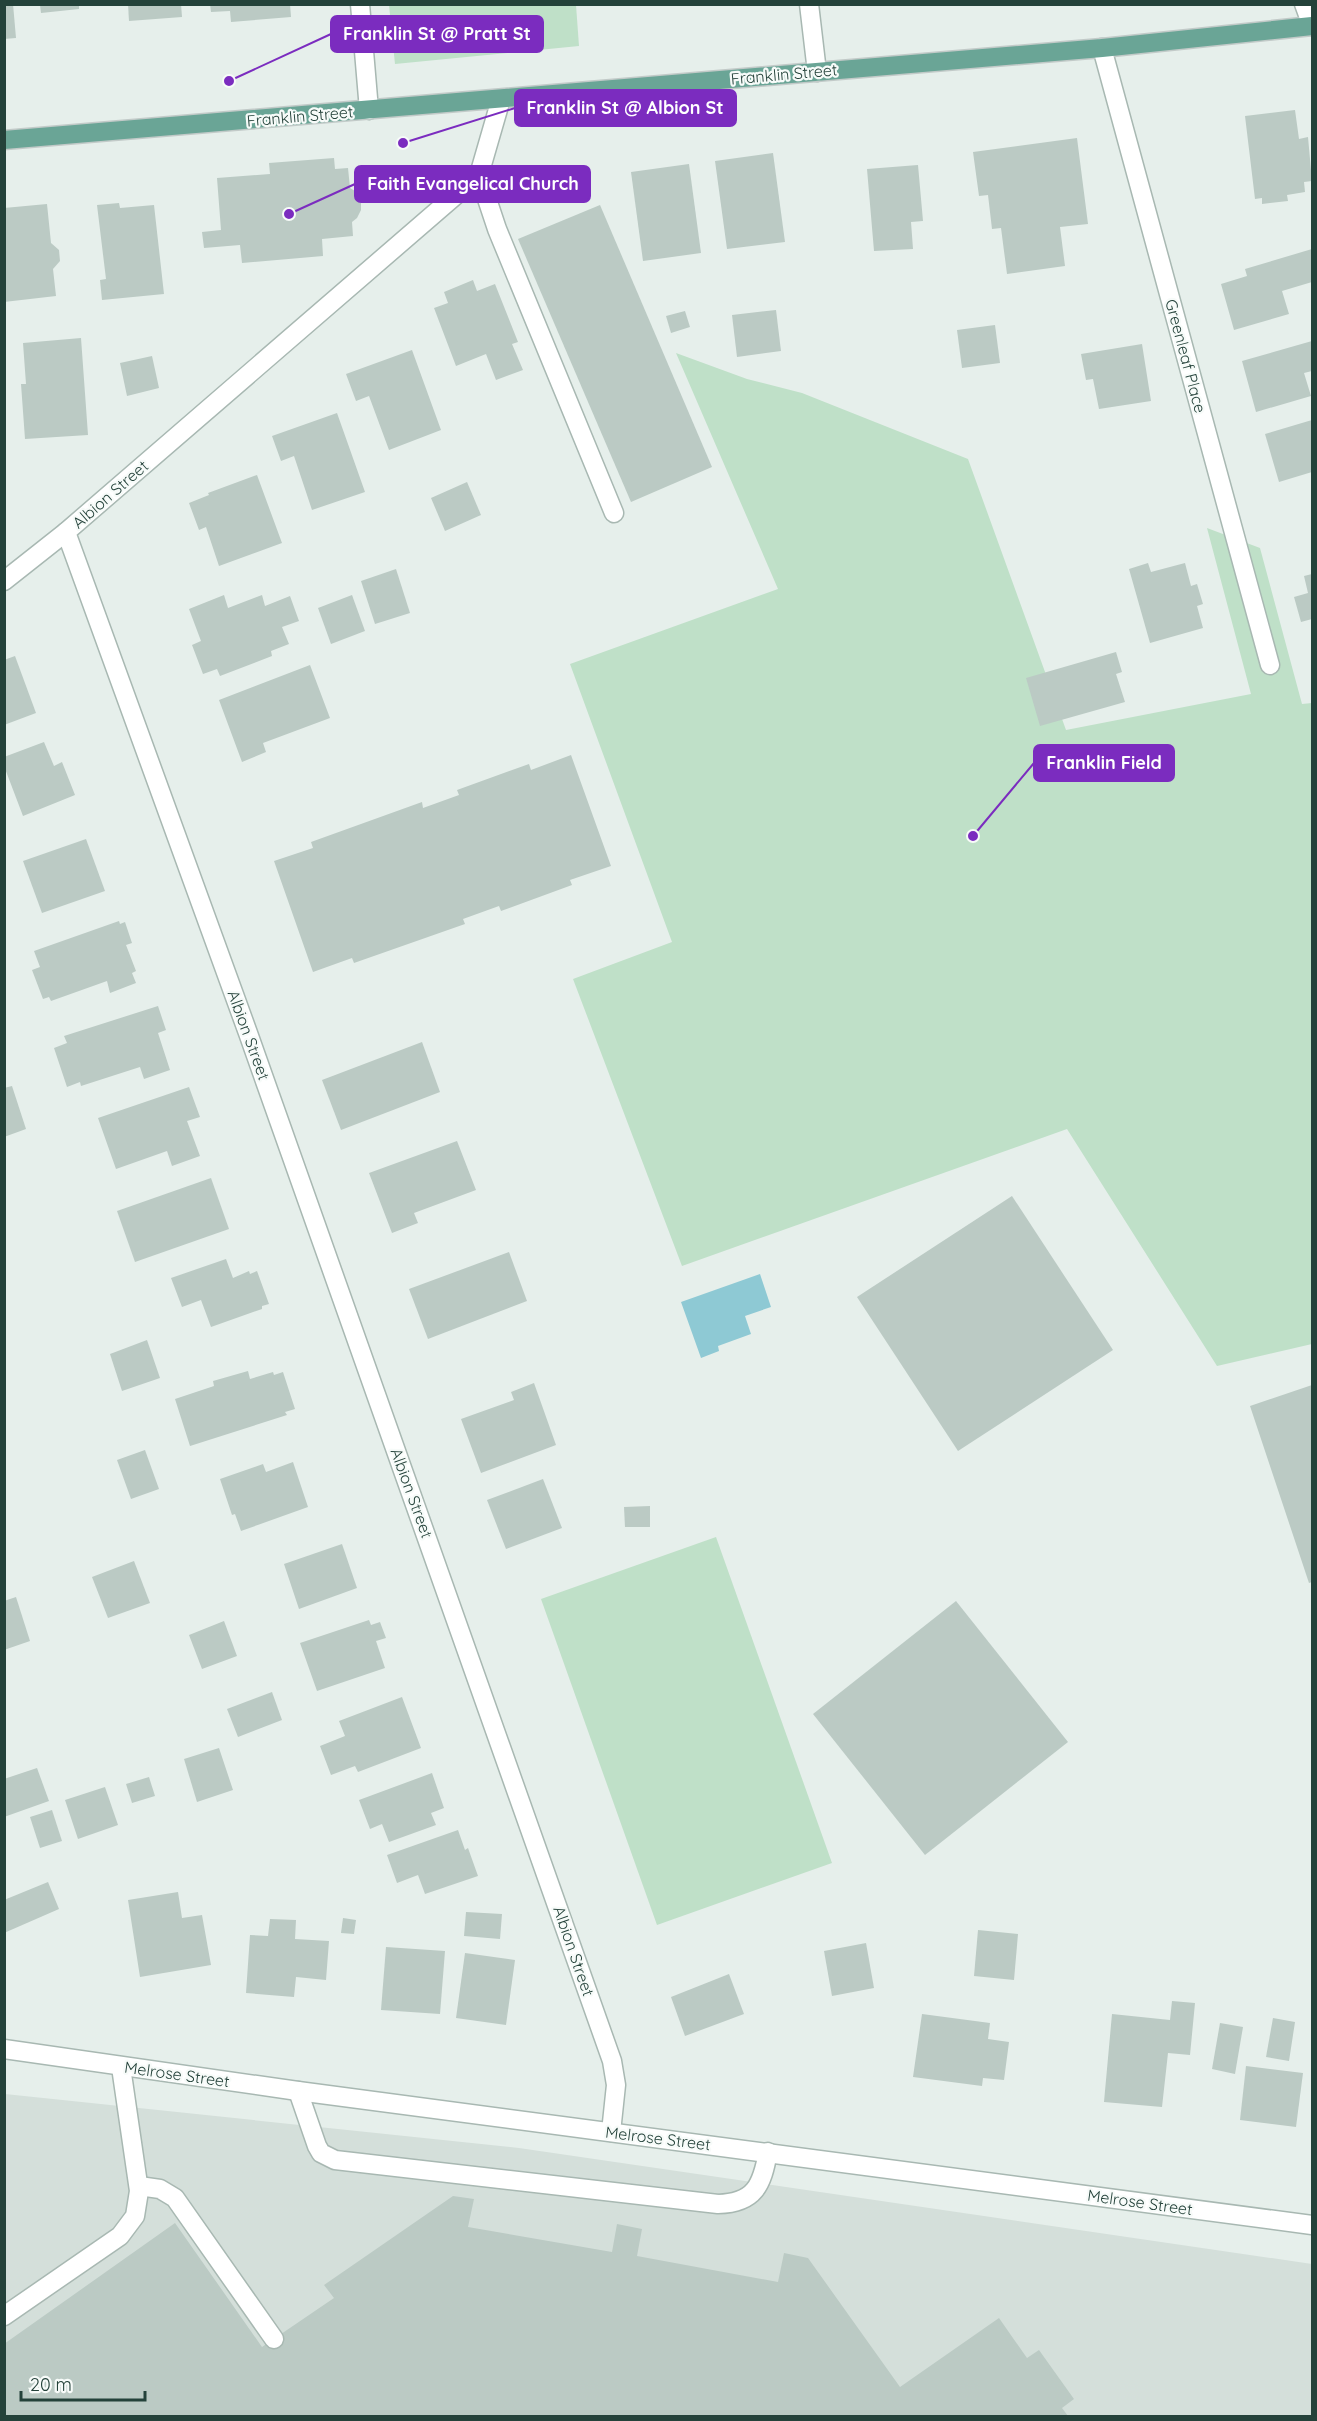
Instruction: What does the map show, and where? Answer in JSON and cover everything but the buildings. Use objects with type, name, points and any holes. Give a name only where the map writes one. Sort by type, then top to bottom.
[{"type":"main road","name":"Franklin Street","points":[[4,140],[1102,48],[1312,26]]},
{"type":"street","points":[[360,4],[369,110]]},
{"type":"street","points":[[808,4],[817,72]]},
{"type":"street","points":[[1304,4],[1312,26]]},
{"type":"street","name":"Greenleaf Place","points":[[1102,48],[1270,665]]},
{"type":"street","points":[[501,99],[478,174],[497,229],[614,513]]},
{"type":"street","name":"Albion Street","points":[[478,174],[66,532],[368,1369],[612,2061],[616,2085],[611,2132]]},
{"type":"street","points":[[4,581],[66,532]]},
{"type":"street","name":"Melrose Street","points":[[4,2049],[297,2091],[1312,2224]]},
{"type":"street","points":[[4,2316],[124,2233],[137,2211],[139,2186],[121,2067]]},
{"type":"street","points":[[297,2091],[317,2146],[321,2152],[335,2160],[718,2204],[735,2203],[749,2196],[764,2176],[768,2152]]},
{"type":"street","points":[[139,2186],[160,2189],[175,2198],[274,2339]]},
{"type":"shaded area","points":[[5,2094],[519,2148],[1312,2264],[1312,2416],[5,2416]]},
{"type":"green space","points":[[389,5],[576,5],[579,46],[395,64]]},
{"type":"green space","points":[[676,353],[747,379],[802,393],[968,459],[1066,730],[1251,694],[1207,528],[1260,548],[1302,704],[1312,703],[1312,1344],[1217,1366],[1067,1129],[682,1266],[573,979],[672,942],[570,664],[778,589]]},
{"type":"green space","points":[[716,1537],[832,1863],[657,1925],[541,1599]]},
{"type":"water","points":[[760,1274],[771,1307],[745,1316],[751,1334],[718,1346],[719,1351],[701,1358],[681,1302]]},
{"type":"place","name":"Franklin St @ Pratt St","points":[[229,81]]},
{"type":"place","name":"Franklin St @ Albion St","points":[[403,143]]},
{"type":"place","name":"Faith Evangelical Church","points":[[289,214]]},
{"type":"place","name":"Franklin Field","points":[[973,836]]}]
